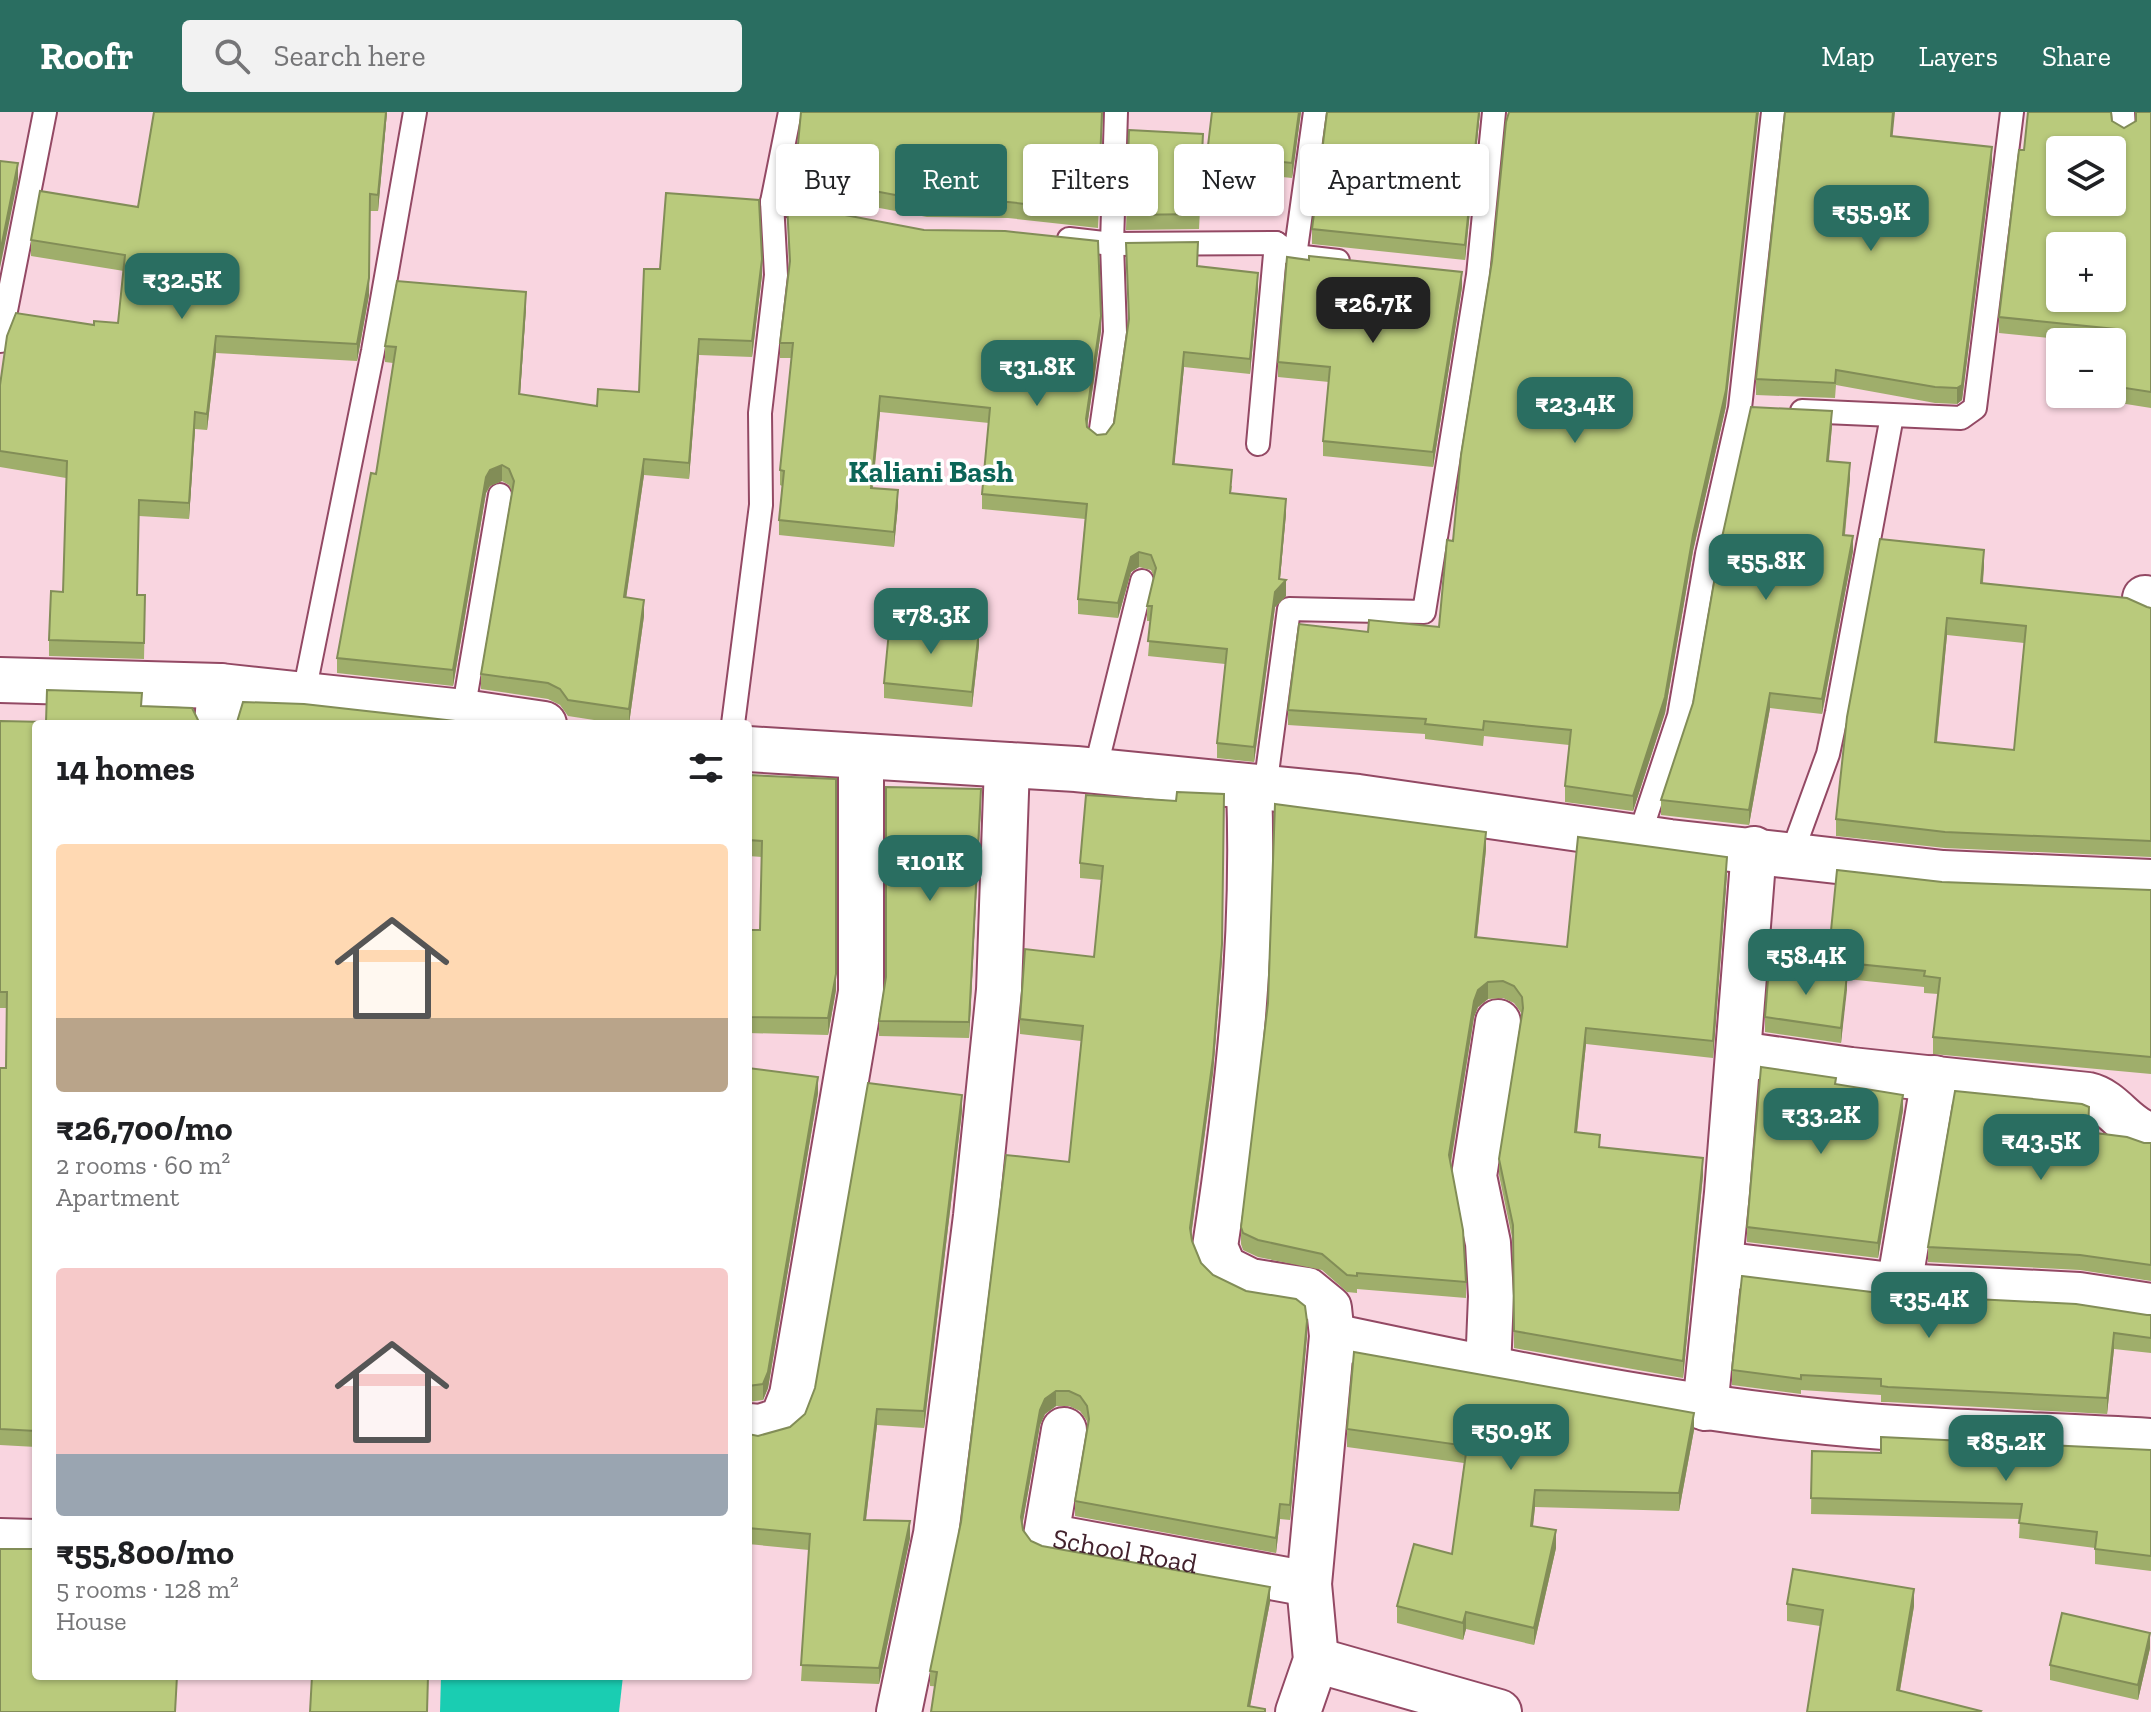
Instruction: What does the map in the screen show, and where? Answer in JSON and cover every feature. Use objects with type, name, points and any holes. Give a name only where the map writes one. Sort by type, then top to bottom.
[{"type":"street","points":[[0,680],[218,705],[304,693],[416,715],[463,712],[517,720]]},
{"type":"street","points":[[752,749],[1095,771],[1358,797],[1639,837],[1943,873],[2151,882]]},
{"type":"street","points":[[752,1426],[782,1420],[792,1395],[861,992],[861,756]]},
{"type":"street","points":[[899,1712],[936,1534],[976,1216],[999,990],[1007,765]]},
{"type":"street","points":[[1257,787],[1240,1026],[1215,1247],[1224,1268],[1250,1281],[1307,1290],[1329,1308],[1332,1336],[1309,1584],[1316,1660],[1298,1712]]},
{"type":"street","points":[[1705,1408],[1739,1054],[1773,851]]},
{"type":"street","points":[[1488,1369],[1491,1296],[1488,1243],[1474,1176],[1498,1022]]},
{"type":"street","points":[[1739,1054],[2100,1098],[2140,1133],[2151,1135]]},
{"type":"street","points":[[1899,1286],[1934,1078]]},
{"type":"street","points":[[1720,1264],[1899,1286],[2079,1295],[2151,1306]]},
{"type":"street","points":[[1332,1336],[1488,1369],[1705,1408],[1803,1420],[2151,1441]]},
{"type":"street","name":"School Road","points":[[1064,1430],[1046,1536],[1309,1584]]},
{"type":"street","points":[[0,1541],[32,1542]]},
{"type":"street","points":[[1316,1660],[1499,1712]]},
{"type":"lane","points":[[0,341],[45,112]]},
{"type":"lane","points":[[304,693],[373,351],[415,112]]},
{"type":"lane","points":[[734,720],[761,505],[760,413],[776,275],[772,202],[790,112]]},
{"type":"lane","points":[[1100,436],[1115,332],[1112,244],[1116,112]]},
{"type":"lane","points":[[1295,256],[1315,112]]},
{"type":"lane","points":[[1257,787],[1289,609],[1424,612],[1494,112]]},
{"type":"lane","points":[[1639,837],[1679,716],[1707,554],[1747,408],[1773,112]]},
{"type":"lane","points":[[1785,410],[1961,418],[1975,408],[2012,112]]},
{"type":"lane","points":[[772,202],[776,203]]},
{"type":"lane","points":[[1052,237],[1112,244],[1276,243],[1295,256],[1356,263]]},
{"type":"lane","points":[[1258,444],[1276,243]]},
{"type":"lane","points":[[1773,851],[1828,754],[1892,416]]},
{"type":"lane","points":[[463,712],[500,495]]},
{"type":"lane","points":[[1095,771],[1142,581]]},
{"type":"shaded area","points":[[441,1680],[623,1680],[619,1712],[440,1712]]},
{"type":"building","points":[[154,112],[386,112],[378,195],[370,194],[369,278],[357,344],[216,336],[207,414],[195,412],[189,503],[139,500],[137,595],[145,595],[144,643],[49,640],[51,591],[63,592],[67,461],[0,451],[0,385],[7,336],[16,313],[94,325],[94,321],[118,323],[125,255],[31,240],[40,191],[138,207]]},
{"type":"building","points":[[801,112],[1102,112],[1101,144],[1023,144],[1023,204],[1007,202],[1007,144],[895,144],[895,195],[879,192],[879,144],[798,144]]},
{"type":"building","points":[[1212,112],[1299,112],[1292,163],[1284,162],[1284,144],[1208,144]]},
{"type":"building","points":[[1327,112],[1479,112],[1476,144],[1323,144]]},
{"type":"building","points":[[1509,112],[1757,112],[1726,390],[1693,535],[1665,697],[1633,796],[1565,786],[1571,730],[1484,721],[1483,730],[1425,724],[1426,719],[1288,710],[1299,624],[1368,632],[1369,620],[1439,627],[1447,540],[1453,541],[1461,455],[1492,261]]},
{"type":"building","points":[[1785,112],[1893,112],[1891,136],[1992,147],[1962,385],[1957,388],[1935,387],[1836,370],[1835,383],[1756,379]]},
{"type":"building","points":[[2028,112],[2111,112],[2112,121],[2124,128],[2136,121],[2136,112],[2151,112],[2151,392],[2126,388],[2126,328],[1999,317],[2019,150],[2024,150]]},
{"type":"building","points":[[1129,130],[1203,134],[1202,144],[1174,144],[1174,214],[1158,215],[1158,144],[1129,144]]},
{"type":"building","points":[[0,161],[18,163],[0,253]]},
{"type":"building","points":[[666,193],[759,200],[762,259],[752,341],[699,339],[689,463],[644,459],[624,597],[644,600],[629,709],[568,700],[560,689],[548,683],[481,674],[514,481],[509,469],[502,465],[490,470],[486,477],[453,670],[337,658],[371,473],[376,474],[396,347],[385,346],[397,281],[526,292],[519,394],[597,406],[598,389],[639,392],[644,269],[660,269]]},
{"type":"building","points":[[788,216],[850,216],[924,230],[1005,231],[1098,241],[1101,316],[1086,419],[1087,427],[1097,435],[1106,434],[1114,423],[1129,319],[1126,243],[1198,242],[1197,266],[1258,273],[1250,359],[1184,352],[1173,464],[1232,470],[1230,493],[1286,499],[1279,579],[1286,580],[1275,592],[1254,747],[1217,743],[1227,649],[1148,641],[1152,606],[1147,606],[1156,568],[1151,555],[1139,552],[1131,557],[1118,603],[1078,599],[1087,504],[982,494],[990,408],[880,396],[871,488],[898,490],[894,532],[779,520],[784,471],[780,470],[793,343],[780,343],[790,261]]},
{"type":"building","points":[[1314,216],[1468,216],[1465,245],[1312,229]]},
{"type":"building","points":[[1309,256],[1462,272],[1433,452],[1323,441],[1330,367],[1278,362],[1287,257],[1309,260]]},
{"type":"building","points":[[1751,407],[1832,411],[1827,461],[1850,463],[1843,535],[1853,536],[1822,699],[1770,693],[1749,810],[1661,800],[1693,703],[1721,542]]},
{"type":"building","points":[[1880,539],[1984,550],[1981,583],[2127,598],[2151,608],[2151,841],[1945,832],[1836,819],[1847,717]],"holes":[[[1947,618],[2026,626],[2014,750],[1935,742]]]},
{"type":"building","points":[[890,621],[979,630],[972,692],[884,683]]},
{"type":"building","points":[[47,690],[142,693],[141,706],[192,708],[198,720],[46,720]]},
{"type":"building","points":[[243,702],[304,704],[446,720],[238,720]]},
{"type":"building","points":[[0,721],[32,722],[32,1431],[0,1429],[0,1068],[6,1068],[7,992],[0,992]]},
{"type":"building","points":[[752,775],[836,779],[836,974],[828,1018],[752,1017],[752,930],[760,930],[762,841],[752,840]]},
{"type":"building","points":[[886,787],[981,789],[969,1022],[879,1021],[886,977]]},
{"type":"building","points":[[1177,792],[1224,794],[1222,944],[1213,1058],[1190,1228],[1192,1241],[1201,1263],[1213,1275],[1246,1291],[1296,1299],[1305,1306],[1307,1321],[1290,1505],[1280,1504],[1276,1538],[1075,1501],[1089,1419],[1087,1406],[1080,1396],[1069,1391],[1056,1391],[1045,1399],[1040,1410],[1021,1517],[1023,1530],[1031,1541],[1042,1546],[1270,1587],[1248,1706],[1265,1709],[1265,1712],[931,1712],[937,1672],[930,1671],[961,1522],[1006,1155],[1069,1162],[1083,1026],[1020,1019],[1025,949],[1094,957],[1103,866],[1080,863],[1086,795],[1176,801]]},
{"type":"building","points":[[1275,804],[1486,832],[1475,937],[1567,947],[1578,837],[1727,857],[1713,1041],[1586,1028],[1575,1132],[1600,1135],[1599,1147],[1703,1158],[1683,1361],[1514,1331],[1513,1225],[1499,1159],[1523,1008],[1522,997],[1514,986],[1503,981],[1488,982],[1478,990],[1474,1001],[1449,1155],[1463,1230],[1466,1282],[1357,1273],[1357,1276],[1347,1275],[1322,1254],[1258,1240],[1243,1233],[1241,1227],[1268,1003]]},
{"type":"building","points":[[1837,870],[1942,882],[2151,890],[2151,1057],[1933,1037],[1940,978],[1924,976],[1925,971],[1828,961]]},
{"type":"building","points":[[1769,967],[1847,975],[1841,1028],[1765,1017]]},
{"type":"building","points":[[1761,1067],[1836,1078],[1835,1084],[1903,1095],[1878,1243],[1747,1227]]},
{"type":"building","points":[[752,1069],[818,1077],[768,1372],[763,1384],[752,1385]]},
{"type":"building","points":[[868,1083],[962,1095],[924,1411],[877,1409],[864,1520],[910,1521],[879,1668],[801,1665],[810,1534],[752,1528],[752,1435],[790,1427],[805,1414],[815,1388]]},
{"type":"building","points":[[1955,1091],[2082,1104],[2089,1107],[2088,1132],[2151,1143],[2151,1265],[2080,1255],[1928,1247]]},
{"type":"building","points":[[1742,1276],[1896,1295],[2076,1304],[2151,1315],[2151,1338],[2114,1333],[2107,1398],[1888,1387],[1881,1386],[1881,1379],[1801,1375],[1801,1379],[1732,1370]]},
{"type":"building","points":[[1354,1352],[1694,1413],[1679,1493],[1535,1490],[1531,1526],[1556,1530],[1534,1628],[1466,1612],[1463,1623],[1397,1606],[1414,1544],[1452,1554],[1467,1446],[1347,1429]]},
{"type":"building","points":[[1881,1437],[2151,1450],[2151,1556],[2095,1549],[2097,1532],[2019,1523],[2022,1504],[1811,1498],[1812,1451],[1881,1453]]},
{"type":"building","points":[[0,1549],[32,1549],[32,1680],[177,1680],[175,1712],[0,1712]]},
{"type":"building","points":[[1793,1569],[1914,1589],[1897,1690],[1981,1711],[1807,1712],[1823,1610],[1787,1604]]},
{"type":"building","points":[[2062,1613],[2150,1633],[2138,1685],[2050,1665]]},
{"type":"building","points":[[312,1680],[428,1680],[427,1712],[310,1712]]},
{"type":"district","name":"Kaliani Bash","points":[[931,472]]}]
